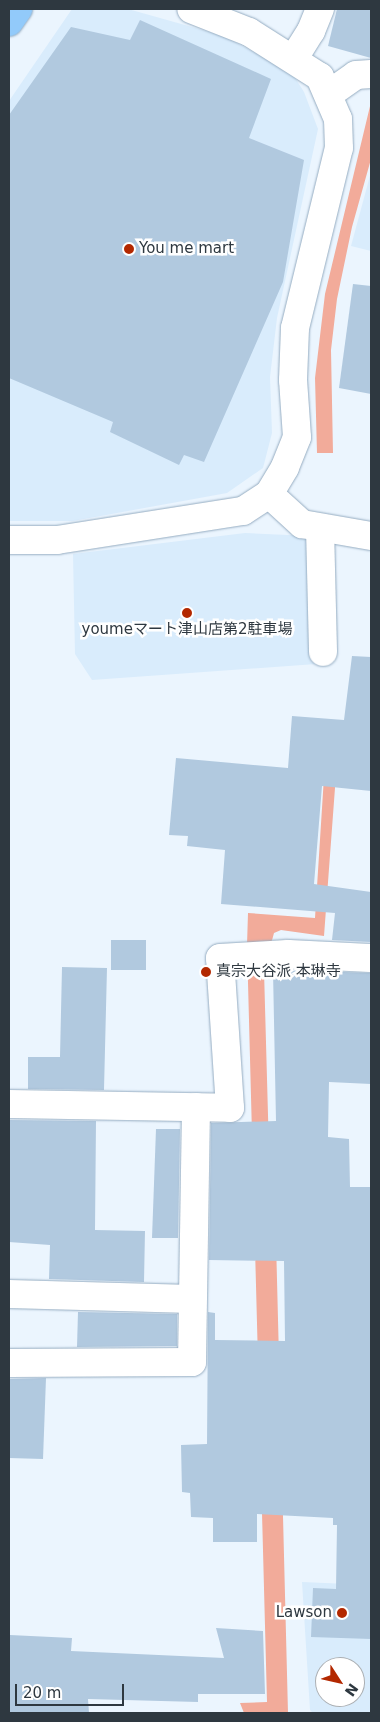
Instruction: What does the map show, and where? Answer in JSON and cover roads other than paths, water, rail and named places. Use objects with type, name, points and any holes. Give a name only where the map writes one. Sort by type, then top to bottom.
[{"type":"highway","points":[[9,22],[18,9]]},
{"type":"street","points":[[9,540],[58,540],[210,519],[243,511],[269,494],[285,467],[297,437],[293,380],[295,328],[339,148],[338,119],[329,94],[320,77],[294,58],[249,32],[191,9]]},
{"type":"street","points":[[294,58],[320,9]]},
{"type":"street","points":[[329,94],[356,75],[371,74]]},
{"type":"street","points":[[269,494],[302,524],[371,536]]},
{"type":"street","points":[[320,528],[323,652]]},
{"type":"street","points":[[9,1104],[230,1108],[220,958],[258,956],[371,958]]},
{"type":"street","points":[[9,1363],[192,1362],[196,1107]]},
{"type":"street","points":[[9,1294],[192,1299]]},
{"type":"place","name":"You me mart","points":[[129,249]]},
{"type":"place","name":"youmeマート津山店第2駐車場","points":[[187,613]]},
{"type":"place","name":"真宗大谷派 本琳寺","points":[[206,972]]},
{"type":"place","name":"Lawson","points":[[342,1613]]}]
